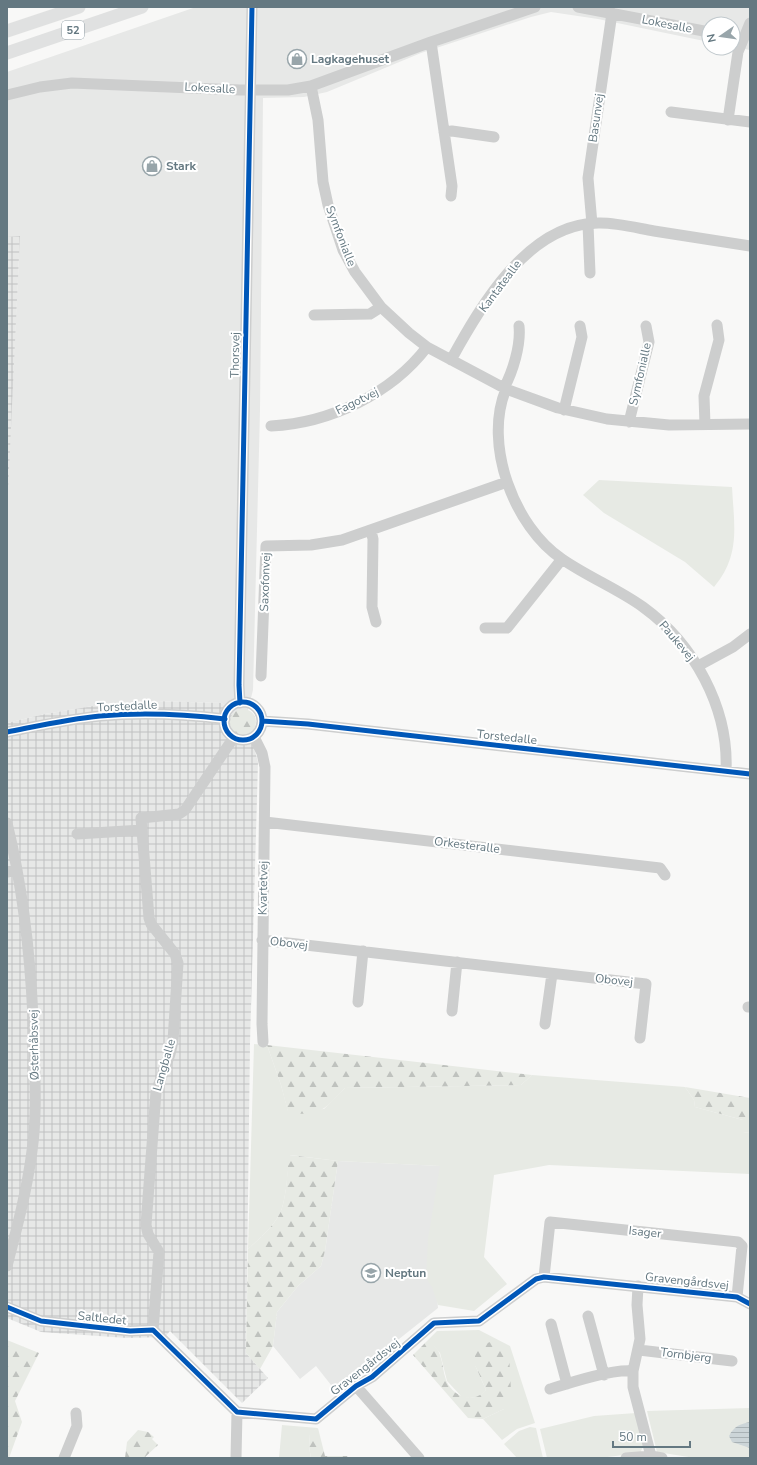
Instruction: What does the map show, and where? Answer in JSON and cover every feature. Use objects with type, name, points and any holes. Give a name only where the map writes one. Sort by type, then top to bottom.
[{"type":"main road","name":"52","points":[[7,31],[79,7]]},
{"type":"main road","name":"52","points":[[7,53],[142,7]]},
{"type":"street","name":"Thorsvej","points":[[240,703],[238,685],[252,7]]},
{"type":"street","name":"Lokesalle","points":[[7,95],[40,87],[78,83],[250,90],[288,90],[311,86],[431,42],[535,7]]},
{"type":"street","name":"Lokesalle","points":[[578,7],[701,30]]},
{"type":"street","name":"Basunvej","points":[[590,224],[588,178],[612,13]]},
{"type":"street","points":[[728,120],[738,52],[742,39],[750,23]]},
{"type":"street","points":[[431,42],[452,186],[451,196]]},
{"type":"street","name":"Symfonialle","points":[[311,86],[318,120],[323,182],[335,228],[355,272],[381,307],[427,347],[505,388],[564,410],[629,422],[669,426],[750,424]]},
{"type":"street","points":[[671,112],[750,122]]},
{"type":"street","points":[[444,132],[452,131],[494,137]]},
{"type":"street","points":[[590,224],[590,272]]},
{"type":"street","name":"Kantatealle","points":[[451,360],[482,309],[507,274],[526,253],[566,230],[590,224],[614,224],[750,246]]},
{"type":"street","points":[[314,315],[370,314],[381,307]]},
{"type":"street","points":[[704,425],[704,396],[719,340],[717,325]]},
{"type":"street","points":[[505,388],[520,337],[519,326]]},
{"type":"street","points":[[564,410],[582,337],[580,326]]},
{"type":"street","name":"Symfonialle","points":[[629,422],[649,342],[646,326]]},
{"type":"street","name":"Fagotvej","points":[[271,426],[299,423],[350,406],[394,381],[413,364],[427,347]]},
{"type":"street","name":"Paukevej","points":[[505,388],[500,410],[500,453],[507,482],[532,528],[562,559],[644,608],[674,634],[698,666],[716,706],[723,736],[726,772]]},
{"type":"street","name":"Saxofonvej","points":[[261,676],[266,546],[311,546],[329,543],[371,531],[507,482]]},
{"type":"street","points":[[371,531],[373,539],[372,607],[376,622]]},
{"type":"street","points":[[485,628],[507,628],[562,559]]},
{"type":"street","points":[[698,666],[732,647],[750,634]]},
{"type":"street","points":[[240,703],[249,703],[255,706],[260,713],[262,721],[261,727],[254,737],[243,740],[234,737],[227,730],[225,719],[230,708],[240,703]]},
{"type":"street","name":"Torstedalle","points":[[7,732],[72,720],[122,714],[161,714],[225,719]]},
{"type":"street","name":"Torstedalle","points":[[262,721],[750,774]]},
{"type":"street","points":[[77,834],[142,830],[141,818],[179,814],[185,810],[234,737]]},
{"type":"street","name":"Kvartetvej","points":[[254,737],[262,753],[265,767],[262,940],[263,1042]]},
{"type":"street","name":"Orkesteralle","points":[[265,822],[660,868],[666,875]]},
{"type":"street","name":"Østerhåbsvej","points":[[7,823],[12,871],[23,902],[32,991],[35,1120],[32,1150],[22,1211],[7,1266]]},
{"type":"street","name":"Langballe","points":[[142,830],[149,918],[151,924],[176,954],[178,963],[173,1041],[170,1054],[156,1092],[146,1225],[148,1234],[159,1252],[153,1330]]},
{"type":"street","name":"Obovej","points":[[262,940],[646,984],[640,1038]]},
{"type":"street","points":[[358,1002],[363,951]]},
{"type":"street","points":[[452,1011],[457,962]]},
{"type":"street","points":[[545,1024],[552,974]]},
{"type":"street","name":"Isager","points":[[544,1277],[550,1222],[738,1242],[742,1246],[737,1297]]},
{"type":"street","name":"Gravengårdsvej","points":[[238,1412],[316,1419],[356,1386],[372,1377],[434,1323],[479,1321],[536,1279],[544,1277],[737,1297],[750,1304]]},
{"type":"street","points":[[626,1458],[656,1457],[633,1387],[641,1327],[637,1305],[638,1286]]},
{"type":"street","name":"Saltledet","points":[[7,1307],[41,1321],[130,1331],[153,1330]]},
{"type":"street","points":[[588,1316],[604,1375]]},
{"type":"street","points":[[551,1324],[567,1384]]},
{"type":"street","points":[[153,1330],[238,1412],[236,1458]]},
{"type":"street","name":"Tornbjerg","points":[[639,1350],[732,1361]]},
{"type":"street","points":[[550,1389],[627,1370],[634,1371]]},
{"type":"street","points":[[356,1386],[419,1458]]},
{"type":"street","points":[[64,1458],[77,1426],[76,1413]]},
{"type":"shaded area","points":[[196,7],[750,7],[750,50],[741,48],[741,16],[701,16],[701,40],[598,19],[551,12],[531,17],[421,53],[327,92],[304,97],[263,98],[260,410],[253,690],[246,718],[221,703],[154,701],[93,706],[45,714],[7,723],[7,491],[20,237],[7,237],[7,72]]},
{"type":"shaded area","points":[[20,236],[8,491],[7,237]]},
{"type":"shaded area","points":[[154,701],[221,703],[246,718],[258,762],[250,1043],[246,1353],[268,1378],[242,1403],[170,1331],[165,1337],[127,1338],[41,1332],[7,1318],[7,723],[45,714],[93,706]]},
{"type":"shaded area","name":"Neptun","points":[[338,1161],[441,1166],[434,1288],[437,1296],[438,1308],[335,1390],[316,1366],[300,1379],[273,1346],[277,1312],[298,1286],[321,1266],[325,1251]]},
{"type":"shaded area","points":[[750,1422],[750,1448],[732,1442],[729,1436],[733,1430],[740,1425]]},
{"type":"green space","points":[[599,480],[732,487],[734,539],[732,551],[723,575],[714,587],[685,562],[604,513],[583,495]]},
{"type":"green space","points":[[243,709],[252,713],[256,722],[252,731],[243,735],[234,731],[230,722],[234,713]]},
{"type":"green space","points":[[254,1044],[267,1045],[281,1085],[288,1111],[324,1109],[345,1088],[521,1085],[532,1075],[685,1087],[694,1100],[695,1107],[743,1120],[743,1132],[750,1133],[750,1174],[549,1165],[494,1175],[484,1257],[507,1284],[474,1311],[438,1305],[432,1287],[426,1278],[428,1239],[440,1166],[338,1161],[290,1155],[285,1195],[280,1214],[268,1230],[248,1249]]},
{"type":"green space","points":[[267,1045],[532,1075],[521,1085],[345,1088],[321,1110],[314,1113],[299,1114],[288,1112],[281,1085]]},
{"type":"green space","points":[[685,1087],[750,1098],[750,1133],[743,1132],[743,1120],[695,1107],[694,1100]]},
{"type":"green space","points":[[289,1155],[338,1161],[325,1251],[321,1266],[298,1286],[277,1312],[273,1346],[260,1369],[246,1353],[248,1249],[268,1230],[280,1214],[287,1182]]},
{"type":"green space","points":[[479,1330],[510,1346],[535,1423],[517,1429],[502,1440],[483,1419],[504,1409],[475,1365],[486,1390],[481,1395],[475,1397],[462,1397],[447,1381],[440,1353],[431,1343],[425,1343],[437,1331]]},
{"type":"green space","points":[[7,1340],[39,1353],[15,1401],[22,1422],[9,1458],[7,1458]]},
{"type":"green space","points":[[431,1342],[438,1350],[449,1386],[463,1397],[469,1398],[481,1395],[486,1390],[475,1365],[475,1348],[490,1342],[503,1344],[509,1354],[511,1391],[504,1409],[483,1419],[468,1418],[413,1355],[425,1343]]},
{"type":"green space","points":[[750,1408],[750,1458],[695,1458],[657,1452],[647,1411]]},
{"type":"green space","points":[[636,1413],[644,1445],[640,1453],[599,1458],[547,1458],[540,1429],[594,1416]]},
{"type":"green space","points":[[282,1425],[318,1428],[310,1434],[309,1447],[311,1458],[279,1458]]},
{"type":"green space","points":[[530,1427],[536,1428],[543,1458],[517,1458],[504,1444],[519,1431]]},
{"type":"green space","points":[[318,1428],[325,1456],[347,1456],[348,1458],[311,1458],[309,1447],[310,1433]]},
{"type":"green space","points":[[138,1430],[148,1432],[154,1437],[152,1439],[158,1445],[144,1458],[125,1458],[127,1442]]},
{"type":"cycle path","points":[[240,703],[239,685],[252,7]]},
{"type":"cycle path","points":[[243,702],[253,705],[259,711],[262,721],[259,731],[253,737],[243,740],[233,737],[227,731],[224,721],[227,711],[233,705],[243,702]]},
{"type":"cycle path","points":[[7,732],[77,719],[131,714],[162,714],[225,719]]},
{"type":"cycle path","points":[[262,721],[308,724],[750,774]]},
{"type":"cycle path","points":[[7,1307],[41,1321],[130,1331],[153,1330],[237,1412],[316,1419],[356,1386],[372,1377],[434,1323],[479,1321],[536,1279],[544,1277],[737,1297],[750,1304]]},
{"type":"place","name":"Lagkagehuset","points":[[297,59]]},
{"type":"place","name":"Stark","points":[[152,166]]},
{"type":"place","name":"Neptun","points":[[371,1273]]}]
